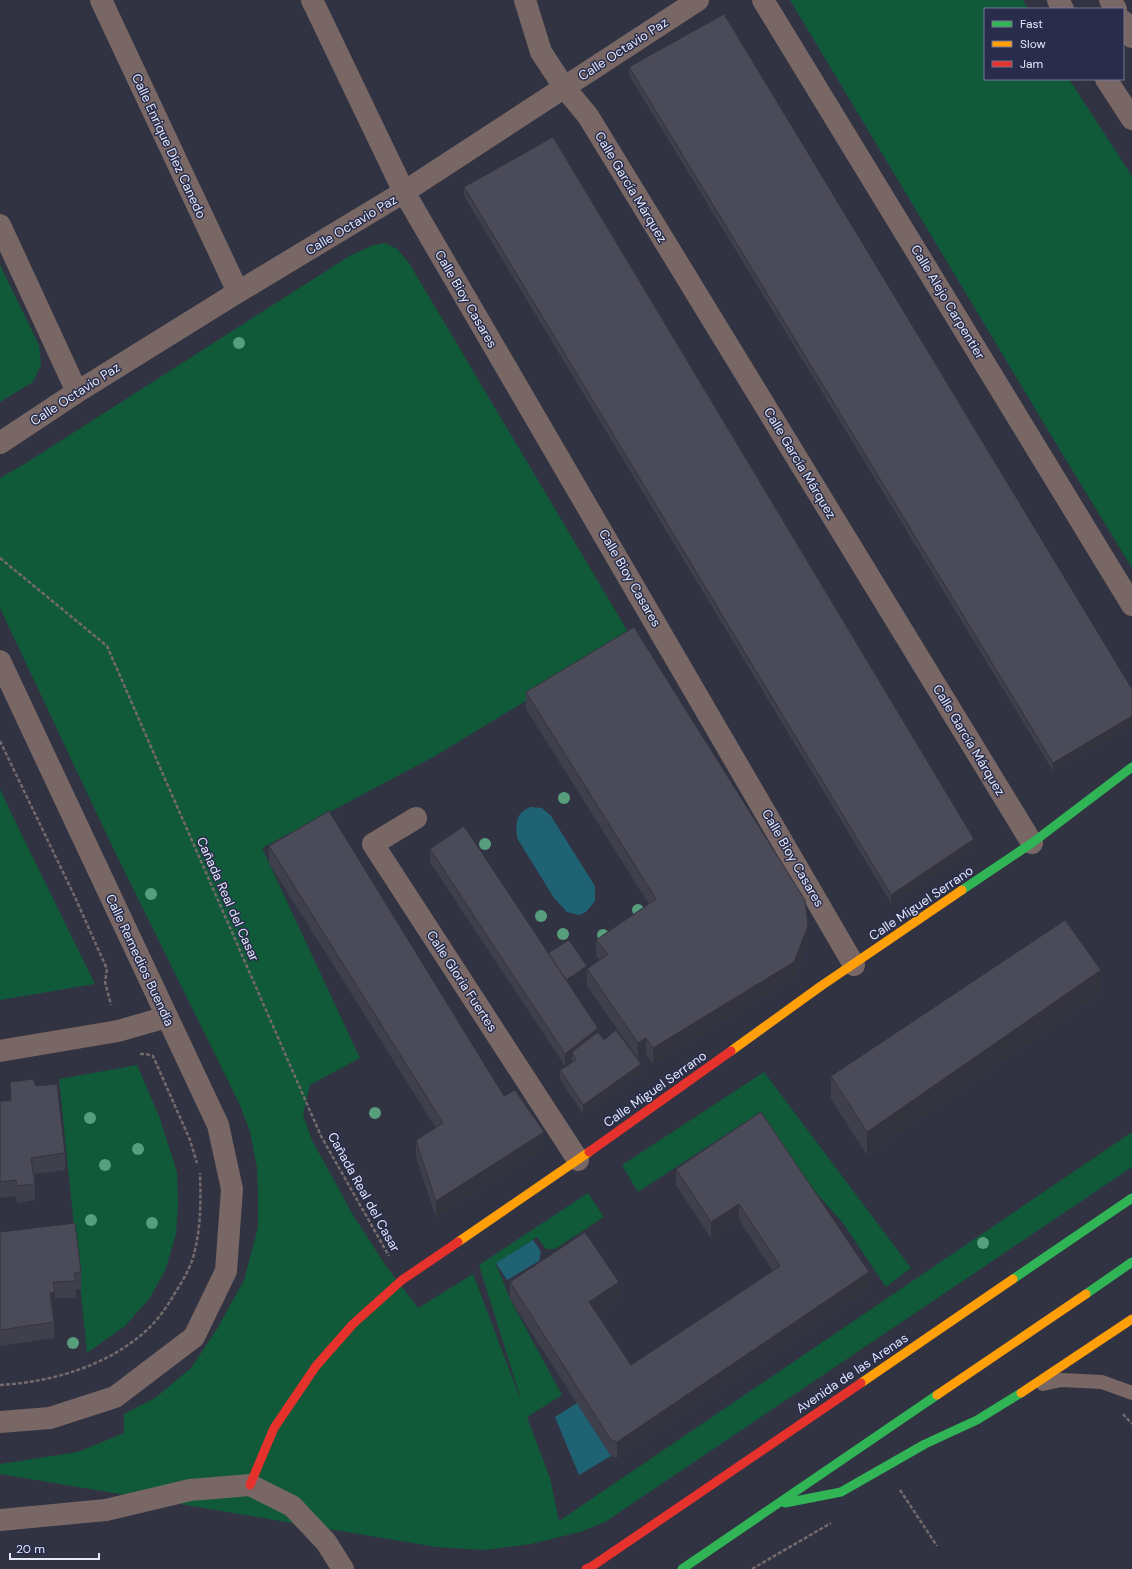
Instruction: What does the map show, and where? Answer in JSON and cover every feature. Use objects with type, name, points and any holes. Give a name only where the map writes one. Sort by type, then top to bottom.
[{"type":"main road","name":"Calle Miguel Serrano","points":[[250,1485],[274,1428],[316,1366],[353,1324],[402,1280],[578,1160],[815,991],[1032,843],[1132,767]]},
{"type":"main road","name":"Avenida de las Arenas","points":[[586,1569],[1132,1198]]},
{"type":"main road","points":[[682,1569],[1132,1262]]},
{"type":"main road","points":[[776,1505],[841,1492],[925,1444],[977,1420],[1029,1388],[1132,1319]]},
{"type":"street","name":"Calle Enrique Díez Canedo","points":[[101,0],[238,292]]},
{"type":"street","name":"Calle Bioy Casares","points":[[312,0],[404,192],[854,965]]},
{"type":"street","name":"Calle García Márquez","points":[[524,0],[541,52],[564,87],[588,116],[1032,843]]},
{"type":"street","name":"Calle Octavio Paz","points":[[0,443],[77,392],[238,292],[404,192],[698,0]]},
{"type":"street","name":"Calle Alejo Carpentier","points":[[763,0],[1132,605]]},
{"type":"street","points":[[1124,23],[1132,37]]},
{"type":"street","points":[[1107,80],[1132,119]]},
{"type":"street","points":[[0,225],[77,392]]},
{"type":"street","name":"Calle Remedios Buendía","points":[[0,661],[218,1125],[232,1189],[226,1271],[194,1337],[115,1397],[50,1418],[0,1422]]},
{"type":"street","name":"Calle Gloria Fuertes","points":[[416,818],[373,844],[578,1160]]},
{"type":"street","points":[[0,1051],[118,1031],[167,1017]]},
{"type":"street","points":[[0,1520],[106,1510],[190,1490],[250,1485],[292,1506],[326,1542],[343,1569]]},
{"type":"lane","points":[[1029,1388],[1060,1380],[1102,1382],[1132,1393]]},
{"type":"path","name":"Cañada Real del Casar","points":[[0,558],[107,646],[321,1136],[402,1280]]},
{"type":"path","points":[[0,741],[71,889],[107,969],[105,982],[124,1055],[146,1054],[153,1056],[190,1140],[200,1170],[201,1203],[199,1230],[192,1259],[182,1281],[165,1308],[150,1326],[133,1342],[112,1355],[84,1369],[22,1383],[0,1385]]},
{"type":"path","points":[[896,1483],[937,1546]]},
{"type":"green space","points":[[790,0],[1023,0],[1027,8],[984,8],[984,80],[1070,80],[1132,176],[1132,568]]},
{"type":"green space","points":[[385,243],[397,249],[409,263],[631,637],[435,756],[262,848],[360,1058],[310,1085],[303,1115],[312,1140],[353,1215],[386,1266],[418,1308],[473,1274],[523,1406],[479,1265],[588,1193],[604,1217],[555,1249],[546,1249],[537,1237],[496,1264],[510,1299],[562,1395],[527,1417],[550,1478],[559,1521],[1132,1132],[1132,1167],[605,1522],[580,1532],[531,1544],[484,1550],[436,1547],[0,1474],[0,1464],[78,1452],[124,1433],[124,1414],[155,1398],[191,1368],[217,1329],[244,1280],[258,1227],[258,1193],[257,1168],[250,1132],[240,1105],[113,848],[0,608],[0,478],[26,463],[351,255],[374,245]]},
{"type":"green space","points":[[0,265],[39,345],[41,365],[33,382],[0,402]]},
{"type":"green space","points":[[0,789],[13,817],[95,984],[0,1000]]},
{"type":"green space","points":[[137,1065],[159,1116],[177,1172],[178,1204],[176,1234],[165,1271],[149,1299],[125,1326],[87,1353],[59,1079]]},
{"type":"green space","points":[[764,1072],[911,1268],[886,1287],[843,1223],[802,1177],[759,1113],[638,1192],[622,1165]]},
{"type":"water","points":[[531,807],[542,808],[551,816],[595,886],[595,901],[586,912],[579,915],[567,912],[554,898],[517,838],[517,823],[519,815]]},
{"type":"water","points":[[533,1240],[541,1252],[539,1261],[507,1280],[496,1263]]},
{"type":"water","points":[[577,1403],[611,1456],[579,1475],[555,1417]]},
{"type":"building","points":[[724,14],[1132,689],[1132,716],[1053,763],[629,67]]},
{"type":"building","points":[[553,137],[974,839],[891,895],[464,187]]},
{"type":"building","points":[[634,627],[805,900],[808,926],[794,962],[653,1048],[646,1038],[638,1043],[587,969],[608,954],[596,940],[656,899],[526,692]]},
{"type":"building","points":[[329,811],[504,1096],[515,1090],[544,1132],[436,1201],[416,1140],[443,1123],[269,846]]},
{"type":"building","points":[[464,826],[598,1028],[565,1054],[430,849]]},
{"type":"building","points":[[1065,920],[1101,970],[867,1132],[831,1076]]},
{"type":"building","points":[[569,940],[587,966],[566,980],[548,953]]},
{"type":"building","points":[[616,1030],[641,1064],[583,1105],[560,1070],[576,1060],[572,1052],[598,1032],[604,1040]]},
{"type":"building","points":[[33,1079],[36,1086],[57,1084],[65,1153],[31,1158],[35,1184],[17,1186],[16,1180],[0,1182],[0,1101],[11,1101],[10,1082]]},
{"type":"building","points":[[761,1112],[869,1272],[617,1442],[611,1440],[510,1282],[585,1232],[619,1282],[589,1302],[631,1365],[780,1266],[739,1204],[711,1222],[676,1169]]},
{"type":"building","points":[[75,1223],[81,1272],[74,1273],[76,1281],[53,1282],[55,1292],[50,1293],[54,1322],[0,1330],[0,1232]]},
{"type":"traffic: fast","points":[[962,890],[1032,843],[1132,767]]},
{"type":"traffic: fast","points":[[1013,1279],[1132,1198]]},
{"type":"traffic: fast","points":[[1086,1294],[1132,1262]]},
{"type":"traffic: fast","points":[[785,1503],[841,1492],[925,1444],[977,1420],[1021,1393]]},
{"type":"traffic: fast","points":[[682,1569],[937,1395]]},
{"type":"traffic: slow","points":[[731,1051],[821,986],[962,890]]},
{"type":"traffic: slow","points":[[458,1242],[589,1152]]},
{"type":"traffic: slow","points":[[861,1383],[1013,1279]]},
{"type":"traffic: slow","points":[[937,1395],[1086,1294]]},
{"type":"traffic: slow","points":[[1021,1393],[1132,1319]]},
{"type":"traffic: jam","points":[[589,1152],[731,1051]]},
{"type":"traffic: jam","points":[[250,1485],[274,1428],[316,1366],[353,1324],[402,1280],[458,1242]]},
{"type":"traffic: jam","points":[[586,1569],[861,1383]]}]
